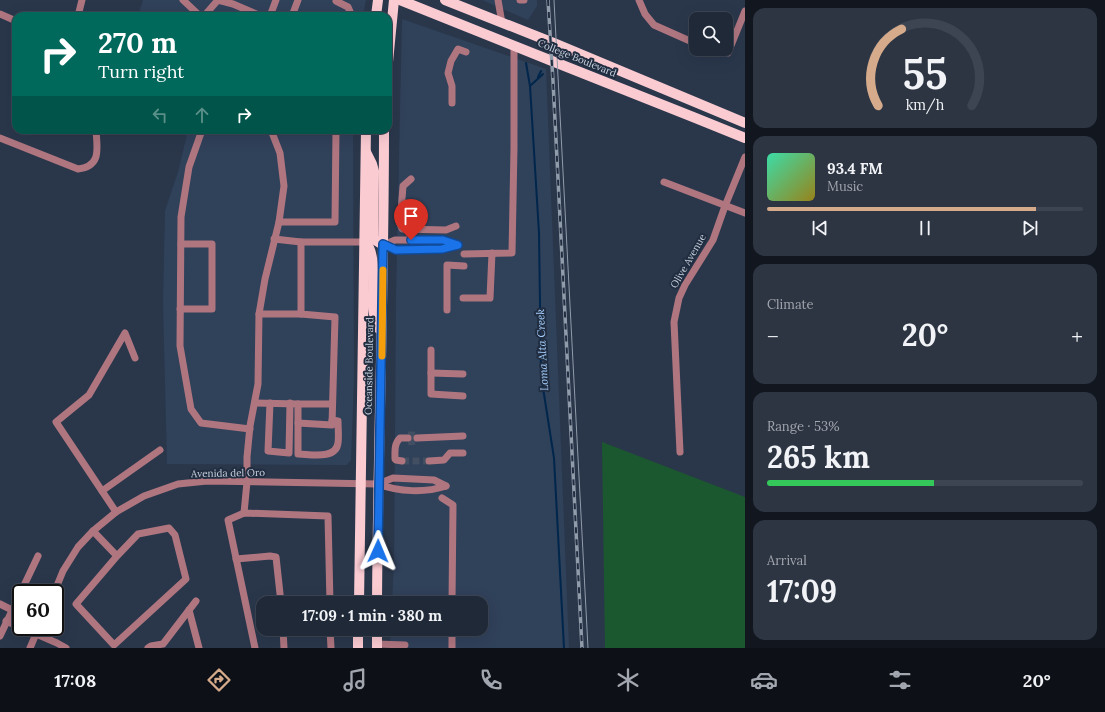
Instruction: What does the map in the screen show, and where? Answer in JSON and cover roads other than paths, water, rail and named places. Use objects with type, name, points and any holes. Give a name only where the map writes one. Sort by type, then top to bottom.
[{"type":"main road","points":[[376,12],[378,0]]},
{"type":"main road","points":[[392,21],[394,0]]},
{"type":"main road","name":"College Boulevard","points":[[400,0],[745,138]]},
{"type":"main road","name":"College Boulevard","points":[[445,0],[556,44],[745,123]]},
{"type":"main road","name":"Oceanside Boulevard","points":[[359,596],[366,134]]},
{"type":"main road","name":"Oceanside Boulevard","points":[[377,596],[384,134]]},
{"type":"main road","points":[[365,151],[372,164],[374,172],[373,237],[379,243],[383,244]]},
{"type":"main road","points":[[364,242],[368,244],[373,262],[373,309],[382,341]]},
{"type":"main road","points":[[358,636],[358,648]]},
{"type":"street","points":[[79,12],[82,0]]},
{"type":"street","points":[[184,0],[196,12]]},
{"type":"street","points":[[208,12],[218,0],[233,4],[252,12]]},
{"type":"street","points":[[272,12],[276,0]]},
{"type":"street","points":[[294,12],[298,0]]},
{"type":"street","points":[[498,0],[502,23]]},
{"type":"street","points":[[639,0],[645,14],[654,25],[689,41]]},
{"type":"street","points":[[336,1],[348,7],[350,12]]},
{"type":"street","points":[[733,41],[745,11]]},
{"type":"street","points":[[0,14],[12,19]]},
{"type":"street","points":[[464,254],[512,253],[514,46]]},
{"type":"street","points":[[452,103],[452,86],[448,73],[451,61],[458,49],[466,52]]},
{"type":"street","points":[[0,138],[78,170],[84,169],[91,165],[96,158],[98,152],[96,134]]},
{"type":"street","points":[[201,134],[189,166],[181,217],[180,346],[191,409],[201,423],[250,429]]},
{"type":"street","points":[[244,513],[250,429],[258,384],[259,314],[279,222],[284,186],[280,153],[273,134]]},
{"type":"street","points":[[279,222],[335,222],[336,134]]},
{"type":"street","name":"Olive Avenue","points":[[680,452],[674,322],[679,298],[685,285],[713,240],[745,157]]},
{"type":"street","points":[[411,180],[403,186],[400,224],[402,229],[446,230],[456,226]]},
{"type":"street","points":[[664,182],[745,213]]},
{"type":"street","points":[[274,240],[301,242],[364,242]]},
{"type":"street","points":[[396,240],[443,240],[458,245],[442,249],[396,250],[383,244],[396,240]]},
{"type":"street","points":[[301,242],[301,314]]},
{"type":"street","points":[[180,309],[212,309],[212,244],[181,244]]},
{"type":"street","points":[[463,298],[490,298],[492,254]]},
{"type":"street","points":[[447,310],[447,266],[464,266]]},
{"type":"street","points":[[259,314],[301,314],[335,317],[332,425],[298,423]]},
{"type":"street","points":[[116,512],[56,422],[88,395],[125,333],[135,358]]},
{"type":"street","points":[[431,350],[431,394],[463,396]]},
{"type":"street","points":[[431,373],[463,374]]},
{"type":"street","points":[[255,403],[332,404]]},
{"type":"street","points":[[270,403],[268,451],[288,453],[290,403]]},
{"type":"street","points":[[298,404],[298,454],[328,455],[336,450],[338,444],[338,421],[332,420]]},
{"type":"street","points":[[418,438],[463,436]]},
{"type":"street","points":[[402,461],[395,459],[395,447],[396,442],[406,438]]},
{"type":"street","points":[[102,490],[160,450]]},
{"type":"street","points":[[430,461],[444,460],[450,453],[463,453]]},
{"type":"street","points":[[393,478],[434,480],[446,486],[433,490],[391,489],[378,484],[393,478]]},
{"type":"street","name":"Avenida del Oro","points":[[58,584],[78,547],[93,531],[116,512],[144,496],[178,484],[207,481],[378,484]]},
{"type":"street","points":[[442,498],[453,505],[452,596]]},
{"type":"street","points":[[255,648],[228,520],[244,513],[328,516],[330,596]]},
{"type":"street","points":[[169,528],[175,535],[186,578],[114,645],[76,604],[117,556],[138,534],[169,528]]},
{"type":"street","points":[[93,531],[117,556]]},
{"type":"street","points":[[25,584],[38,556]]},
{"type":"street","points":[[236,559],[270,556],[276,557],[279,596]]},
{"type":"street","points":[[148,648],[163,644],[196,601]]},
{"type":"street","points":[[0,604],[12,610],[0,635]]},
{"type":"street","points":[[189,610],[199,648]]},
{"type":"street","points":[[6,621],[12,624]]},
{"type":"street","points":[[30,648],[35,636]]},
{"type":"street","points":[[41,636],[57,642],[66,648]]},
{"type":"street","points":[[283,636],[284,648]]},
{"type":"street","points":[[330,636],[331,648]]},
{"type":"street","points":[[452,636],[452,648]]},
{"type":"street","points":[[377,646],[406,645]]},
{"type":"waterway","name":"Loma Alta Creek","points":[[526,63],[530,86],[539,233],[541,375],[554,458],[564,648]]},
{"type":"waterway","name":"Loma Alta Creek","points":[[538,77],[541,71]]},
{"type":"waterway","name":"Loma Alta Creek","points":[[530,86],[543,74]]},
{"type":"tunnel","points":[[408,435],[417,435]]},
{"type":"tunnel","points":[[408,442],[417,441]]},
{"type":"tunnel","points":[[402,461],[429,461]]},
{"type":"tram line","points":[[554,0],[588,648]]},
{"type":"railway","points":[[548,0],[582,648]]}]
